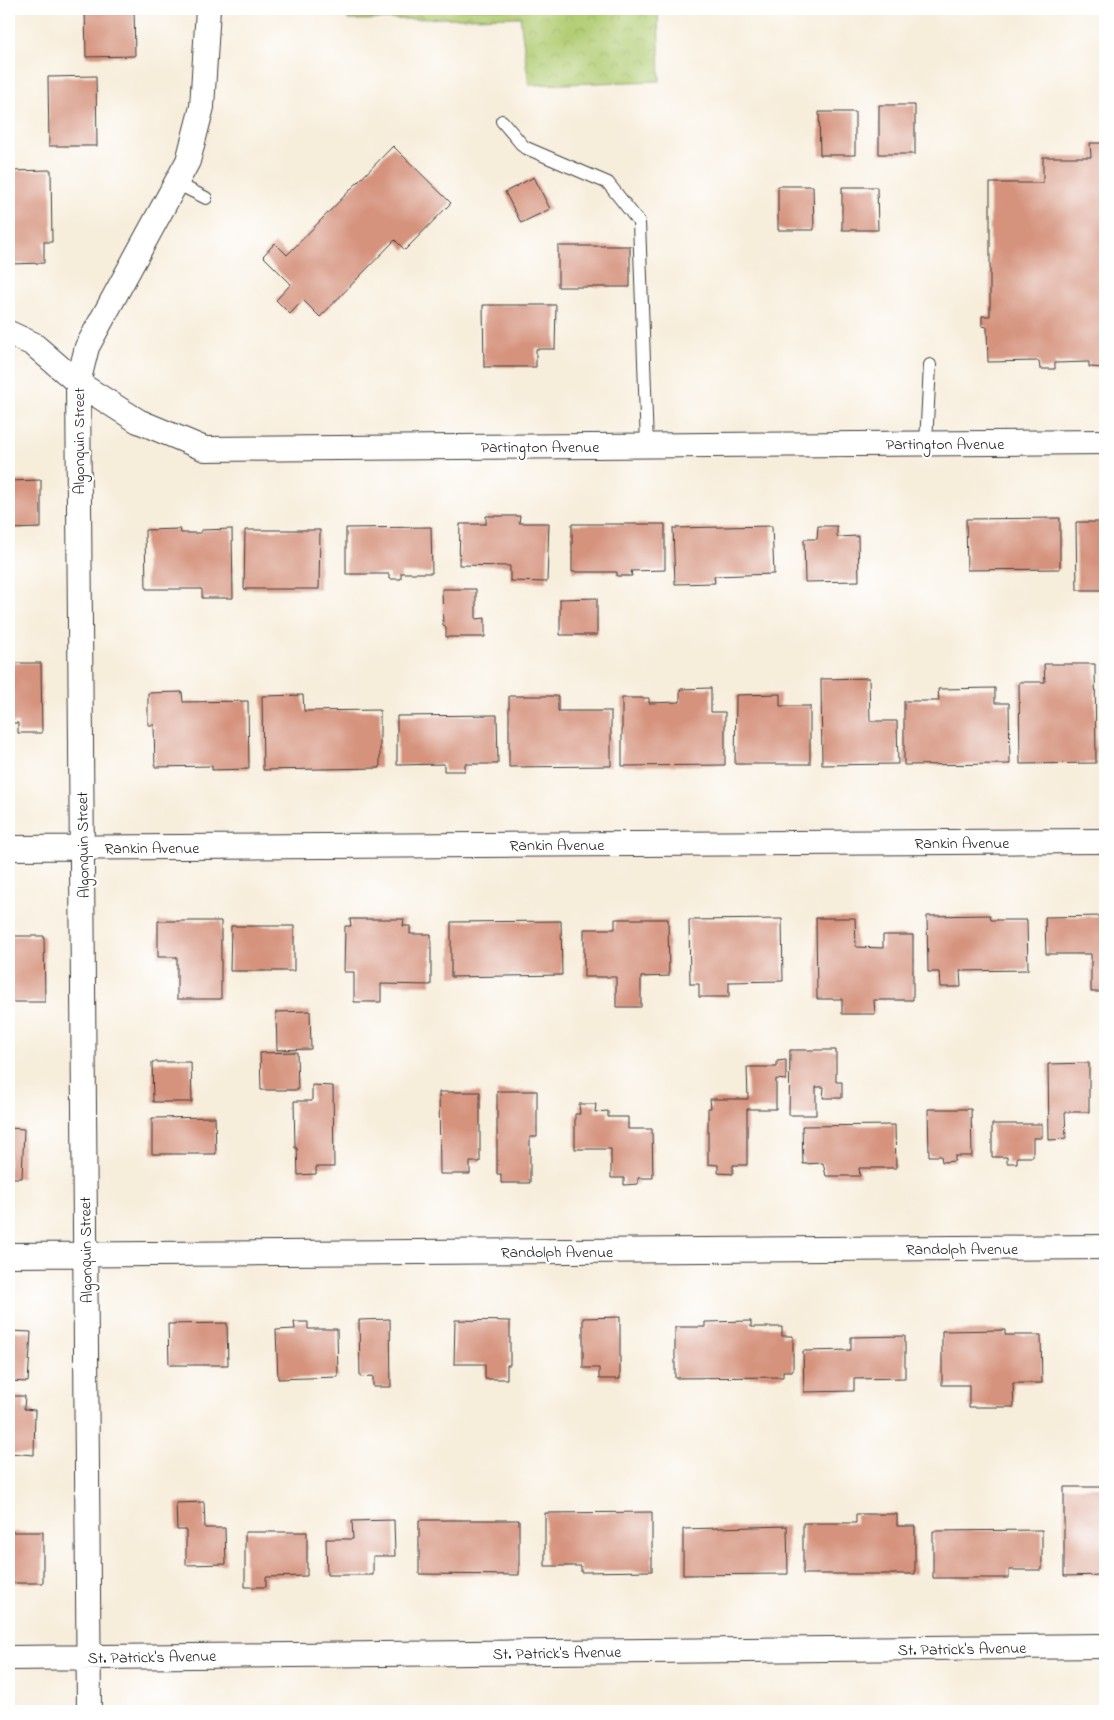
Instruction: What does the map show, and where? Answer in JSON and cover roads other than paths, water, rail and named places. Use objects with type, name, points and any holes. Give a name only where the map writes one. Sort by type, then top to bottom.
[{"type":"street","name":"Algonquin Street","points":[[89,1711],[78,382],[87,347],[188,162],[202,107],[208,9]]},
{"type":"street","name":"Partington Avenue","points":[[9,333],[33,344],[78,382],[138,421],[205,448],[1105,442]]},
{"type":"street","name":"Rankin Avenue","points":[[9,848],[1105,840]]},
{"type":"street","name":"Randolph Avenue","points":[[9,1255],[1105,1247]]},
{"type":"street","name":"St. Patrick's Avenue","points":[[9,1658],[1105,1646]]},
{"type":"lane","points":[[502,120],[524,147],[608,184],[638,222],[647,446]]},
{"type":"lane","points":[[176,183],[206,198]]},
{"type":"lane","points":[[926,443],[930,365]]}]
